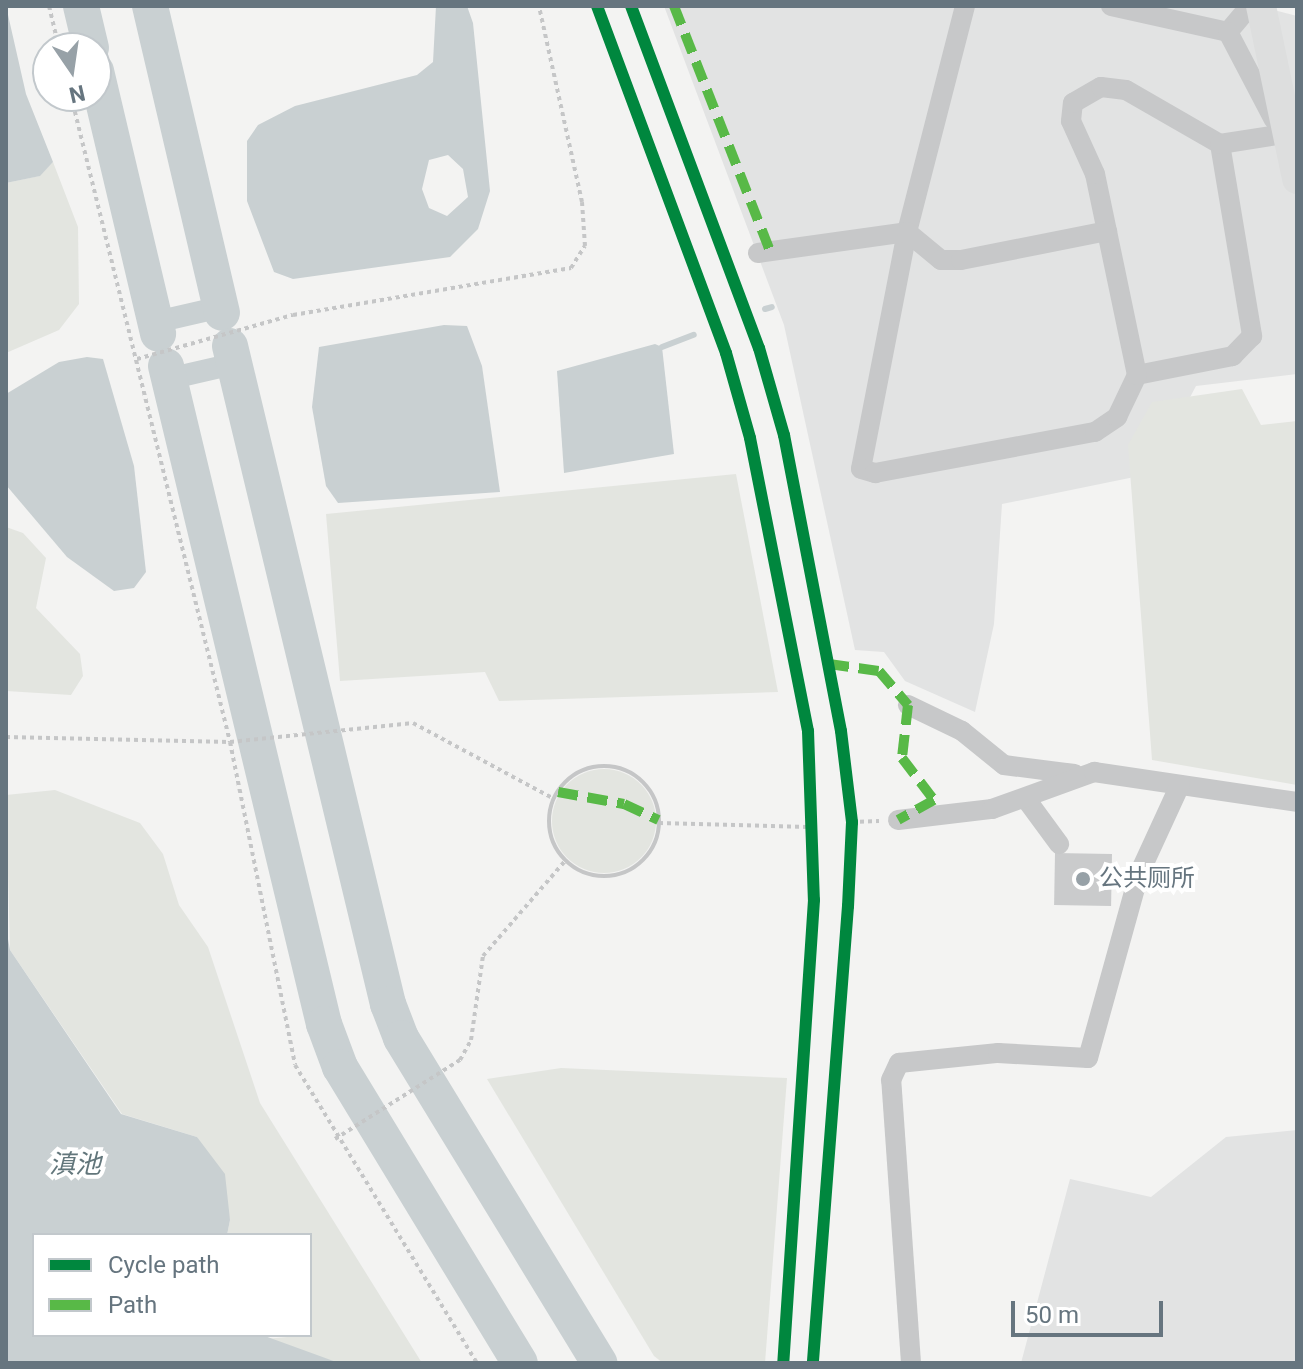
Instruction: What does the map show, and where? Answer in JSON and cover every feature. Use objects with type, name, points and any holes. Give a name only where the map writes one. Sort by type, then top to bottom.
[{"type":"highway","points":[[1261,6],[1297,179]]},
{"type":"highway","points":[[1278,6],[1297,100]]},
{"type":"street","points":[[965,6],[907,232],[861,469],[875,473],[1095,432],[1117,417],[1137,375],[1095,174],[1071,121],[1082,94],[1126,90],[1220,144],[1288,133],[1228,32],[1111,6]]},
{"type":"street","points":[[1228,32],[1250,6]]},
{"type":"street","points":[[1137,375],[1233,356],[1252,336],[1220,144]]},
{"type":"street","points":[[758,253],[907,232],[941,260],[1107,231]]},
{"type":"street","points":[[908,705],[962,731],[1004,765],[1052,776],[1094,772],[1297,802]]},
{"type":"street","points":[[898,820],[1026,799],[1094,772]]},
{"type":"street","points":[[911,1363],[891,1080],[899,1063],[922,1056],[998,1053],[1088,1058],[1139,874],[1180,785]]},
{"type":"street","points":[[1026,799],[1059,844]]},
{"type":"path","points":[[49,6],[55,32]]},
{"type":"path","points":[[137,359],[280,317],[571,268],[585,246],[582,202],[539,6]]},
{"type":"path","points":[[75,112],[230,742],[295,1065],[335,1139],[477,1363]]},
{"type":"path","points":[[6,737],[230,742],[354,726],[413,723],[438,731],[554,799]]},
{"type":"path","points":[[613,767],[645,784],[659,823],[650,852],[619,874],[594,875],[566,860],[551,834],[554,799],[578,773],[613,767]]},
{"type":"path","points":[[850,807],[851,836]]},
{"type":"path","points":[[816,813],[816,842]]},
{"type":"path","points":[[852,822],[898,820]]},
{"type":"path","points":[[659,823],[817,827]]},
{"type":"path","points":[[335,1139],[385,1103],[448,1066],[471,1040],[483,956],[496,933],[566,860]]},
{"type":"shaded area","points":[[664,6],[1259,6],[1297,16],[1297,374],[1196,386],[1149,474],[1002,504],[994,624],[975,712],[905,681],[884,652],[855,650],[784,325]]},
{"type":"shaded area","points":[[53,162],[78,227],[79,304],[59,330],[6,353],[6,183],[39,176]]},
{"type":"shaded area","points":[[1242,389],[1261,425],[1297,421],[1297,785],[1152,760],[1128,445],[1152,402]]},
{"type":"shaded area","points":[[736,474],[778,692],[499,701],[485,672],[340,681],[326,514]]},
{"type":"shaded area","points":[[6,527],[23,533],[46,558],[36,608],[80,654],[83,676],[71,695],[6,691]]},
{"type":"shaded area","points":[[604,769],[624,773],[647,792],[656,821],[652,841],[633,864],[604,873],[584,869],[561,850],[552,821],[556,801],[575,778]]},
{"type":"shaded area","points":[[55,790],[140,823],[163,854],[179,905],[208,947],[260,1103],[422,1363],[339,1363],[265,1339],[312,1337],[312,1233],[227,1233],[230,1220],[197,1137],[122,1114],[10,950],[6,795]]},
{"type":"shaded area","points":[[561,1068],[787,1078],[765,1363],[663,1363],[654,1356],[487,1079]]},
{"type":"shaded area","points":[[1297,1130],[1297,1363],[1021,1363],[1070,1179],[1151,1197],[1226,1137]]},
{"type":"water","points":[[6,6],[26,94],[53,162],[40,176],[6,183]]},
{"type":"water","points":[[436,6],[467,6],[473,23],[490,191],[478,229],[450,257],[293,279],[274,272],[247,201],[247,141],[258,125],[295,106],[417,75],[433,62]],"holes":[[[448,155],[463,169],[468,197],[447,216],[429,208],[422,189],[429,160]]]},
{"type":"water","points":[[444,325],[467,326],[482,366],[500,492],[338,503],[326,486],[312,407],[319,347]]},
{"type":"water","points":[[655,344],[662,347],[674,454],[564,473],[557,371]]},
{"type":"water","points":[[87,357],[103,359],[134,466],[146,572],[134,588],[114,591],[67,557],[6,485],[6,394],[59,362]]},
{"type":"water","name":"滇池","points":[[6,928],[10,950],[121,1114],[197,1137],[225,1174],[230,1220],[227,1233],[32,1233],[32,1337],[268,1337],[339,1363],[6,1363]]},
{"type":"building","name":"公共厕所","points":[[1055,853],[1112,854],[1111,906],[1054,905]]},
{"type":"waterway","points":[[81,6],[87,32]]},
{"type":"waterway","points":[[150,6],[222,313]]},
{"type":"waterway","points":[[106,112],[158,334]]},
{"type":"waterway","points":[[156,322],[221,307]]},
{"type":"waterway","points":[[765,309],[772,307]]},
{"type":"waterway","points":[[662,347],[694,335]]},
{"type":"waterway","points":[[230,346],[388,1004],[401,1038],[599,1363]]},
{"type":"waterway","points":[[168,379],[233,364]]},
{"type":"waterway","points":[[166,366],[324,1024],[340,1067],[520,1363]]},
{"type":"marked path","points":[[674,6],[770,251]]},
{"type":"marked path","points":[[829,664],[879,671],[908,705],[902,758],[934,800],[898,820]]},
{"type":"marked path","points":[[558,792],[624,804],[659,820]]},
{"type":"cycle path","points":[[597,6],[726,353],[750,438],[808,731],[814,900],[783,1363]]},
{"type":"cycle path","points":[[631,6],[759,348],[784,435],[841,731],[852,822],[813,1363]]},
{"type":"place","name":"公共厕所","points":[[1083,879]]}]
